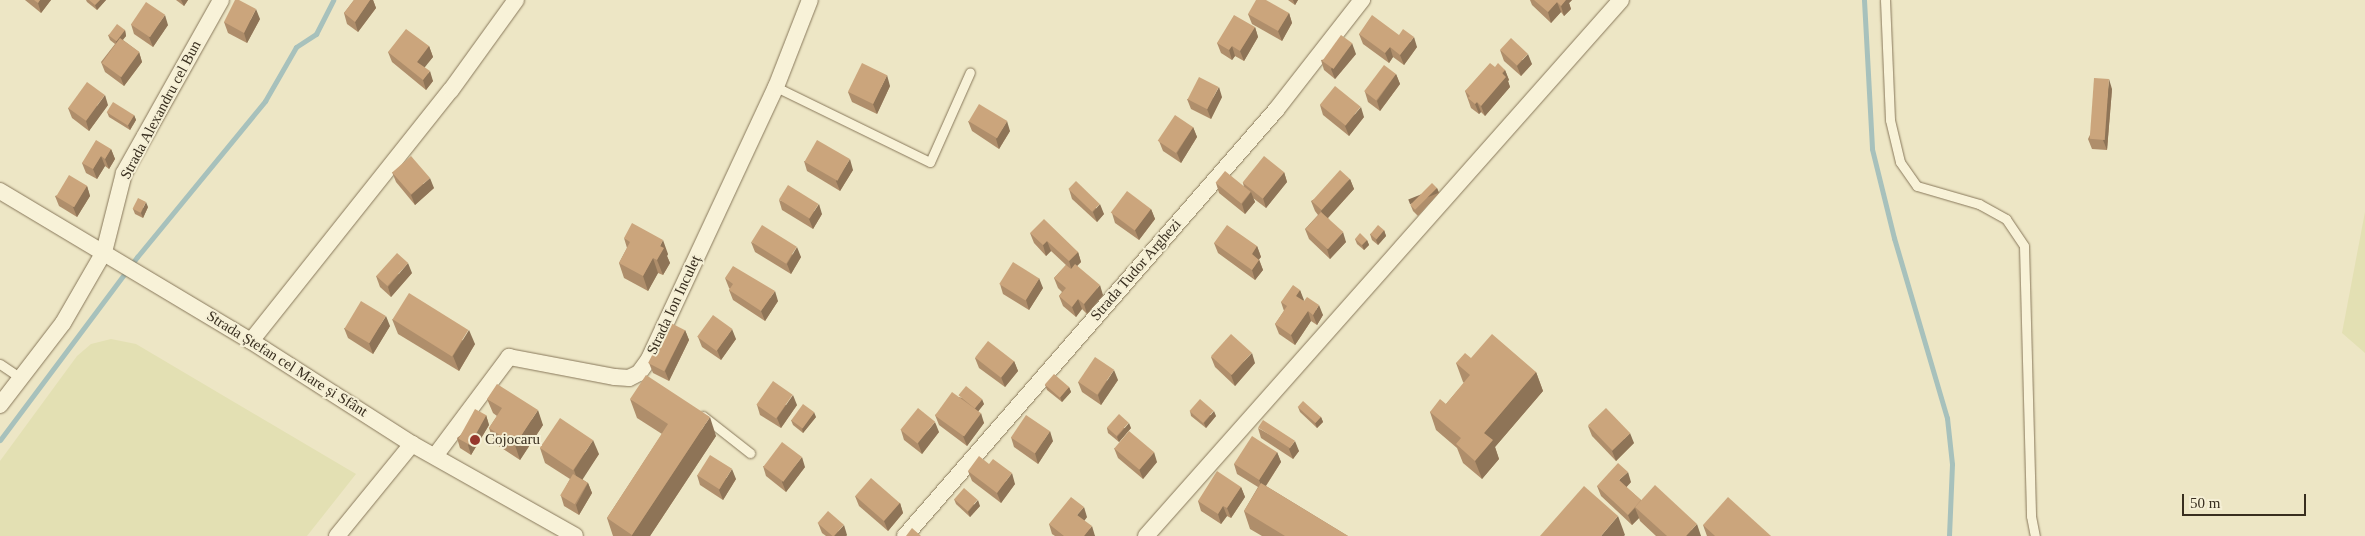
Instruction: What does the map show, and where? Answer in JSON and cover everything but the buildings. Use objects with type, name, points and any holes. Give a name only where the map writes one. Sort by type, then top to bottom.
[{"type":"street","name":"Strada Alexandru cel Bun","points":[[0,404],[63,323],[104,252],[124,173],[221,0]]},
{"type":"street","points":[[251,341],[420,129],[516,0]]},
{"type":"street","name":"Strada Ion Inculeț","points":[[436,456],[509,357],[615,377],[629,378],[643,375],[776,87],[810,0]]},
{"type":"street","name":"Strada Tudor Arghezi","points":[[905,536],[1276,110],[1362,0]]},
{"type":"street","points":[[1146,536],[1622,0]]},
{"type":"street","name":"Strada Ștefan cel Mare și Sfânt","points":[[0,191],[251,341],[412,444],[575,536]]},
{"type":"street","points":[[337,536],[412,444]]},
{"type":"lane","points":[[1884,0],[1890,120],[1900,162],[1917,186],[1979,204],[2006,219],[2024,246],[2031,516],[2035,536]]},
{"type":"lane","points":[[776,87],[930,162],[970,72]]},
{"type":"lane","points":[[0,364],[21,378]]},
{"type":"lane","points":[[696,412],[750,453]]},
{"type":"shaded area","points":[[2365,212],[2365,353],[2342,333]]},
{"type":"shaded area","points":[[111,339],[136,344],[356,474],[307,536],[0,536],[0,461],[77,356],[91,344]]},
{"type":"waterway","points":[[0,440],[137,257],[265,101],[296,47],[316,34],[333,0]]},
{"type":"waterway","points":[[1864,0],[1872,149],[1894,238],[1947,418],[1952,464],[1949,536]]},
{"type":"place","name":"Cojocaru","points":[[475,440]]}]
